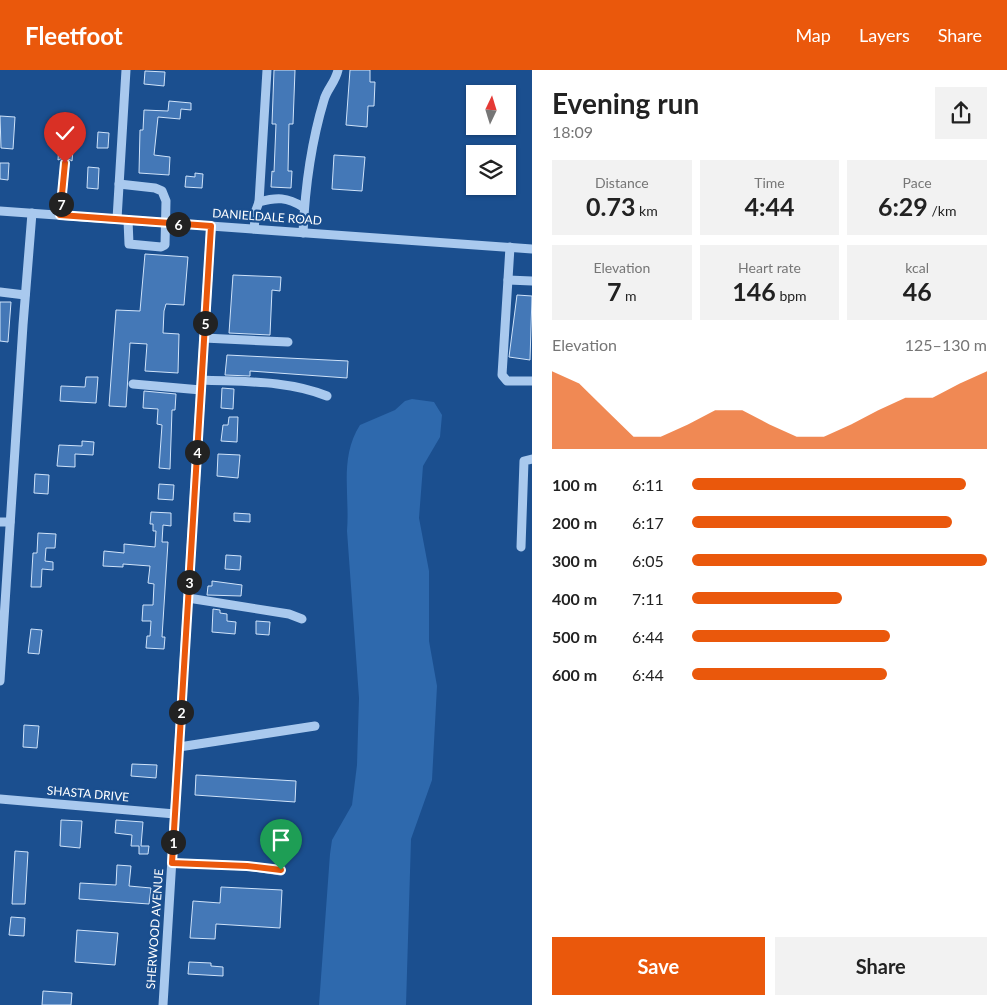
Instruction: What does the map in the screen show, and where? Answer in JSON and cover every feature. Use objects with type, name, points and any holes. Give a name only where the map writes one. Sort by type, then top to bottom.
[{"type":"street","points":[[117,219],[126,70]]},
{"type":"street","points":[[254,229],[259,202],[267,70]]},
{"type":"street","points":[[303,232],[303,207],[318,121],[326,94],[336,81],[338,70]]},
{"type":"street","points":[[60,215],[65,163]]},
{"type":"street","points":[[119,184],[154,188],[162,191],[166,201],[165,245],[161,248],[129,244],[128,220]]},
{"type":"street","points":[[259,202],[274,198],[290,198],[303,207]]},
{"type":"street","name":"DANIELDALE ROAD","points":[[0,211],[532,249]]},
{"type":"street","points":[[0,681],[32,214]]},
{"type":"street","name":"SHERWOOD AVENUE","points":[[163,1005],[211,226]]},
{"type":"street","points":[[510,247],[502,375],[508,381],[532,381]]},
{"type":"street","points":[[508,280],[532,281]]},
{"type":"street","points":[[0,292],[25,295]]},
{"type":"street","points":[[204,338],[288,342]]},
{"type":"street","points":[[133,384],[201,385],[267,382],[314,391],[327,396]]},
{"type":"street","points":[[521,547],[524,461],[532,459]]},
{"type":"street","points":[[0,522],[10,522]]},
{"type":"street","points":[[188,598],[289,614],[302,619]]},
{"type":"street","points":[[180,747],[315,726]]},
{"type":"street","name":"SHASTA DRIVE","points":[[0,799],[175,814]]},
{"type":"street","points":[[172,863],[247,866],[281,870]]},
{"type":"shaded area","points":[[412,399],[434,402],[442,415],[440,437],[423,466],[419,518],[429,571],[429,641],[437,686],[432,780],[411,839],[406,1005],[319,1005],[332,840],[352,805],[357,765],[359,698],[347,531],[347,463],[360,425],[395,410],[405,401]]},
{"type":"building","points":[[274,70],[295,70],[293,124],[289,124],[288,171],[292,171],[291,188],[271,187],[272,171],[274,172],[276,124],[272,124]]},
{"type":"building","points":[[350,70],[370,70],[370,82],[375,82],[374,106],[368,106],[367,127],[346,125]]},
{"type":"building","points":[[145,71],[165,72],[164,86],[144,84]]},
{"type":"building","points":[[169,101],[191,103],[191,110],[181,109],[180,119],[158,117],[154,155],[170,157],[169,175],[139,173],[140,130],[143,130],[144,110],[168,111]]},
{"type":"building","points":[[0,116],[15,117],[13,149],[1,148]]},
{"type":"building","points":[[60,128],[75,129],[72,161],[65,157],[58,160]]},
{"type":"building","points":[[98,132],[109,133],[108,148],[97,148]]},
{"type":"building","points":[[334,155],[365,157],[362,191],[332,189]]},
{"type":"building","points":[[0,163],[9,163],[8,180],[0,179]]},
{"type":"building","points":[[88,167],[99,168],[98,189],[87,188]]},
{"type":"building","points":[[195,173],[203,174],[202,188],[185,187],[186,176],[195,177]]},
{"type":"building","points":[[145,254],[188,257],[184,305],[166,304],[164,311],[163,333],[179,334],[178,373],[145,371],[147,344],[130,343],[126,407],[109,406],[116,310],[140,311]]},
{"type":"building","points":[[233,275],[281,277],[280,291],[272,290],[270,335],[229,333]]},
{"type":"building","points":[[517,295],[532,296],[530,360],[509,357]]},
{"type":"building","points":[[0,302],[11,302],[8,342],[0,341]]},
{"type":"building","points":[[227,355],[348,361],[347,378],[250,371],[250,376],[225,375]]},
{"type":"building","points":[[86,377],[98,377],[96,403],[60,401],[61,386],[85,387]]},
{"type":"building","points":[[222,388],[234,389],[233,409],[221,408]]},
{"type":"building","points":[[144,391],[176,394],[175,410],[172,410],[170,469],[159,468],[162,425],[157,424],[158,409],[143,408]]},
{"type":"building","points":[[229,417],[238,417],[237,442],[221,441],[223,425],[228,425]]},
{"type":"building","points":[[82,441],[94,442],[93,455],[75,454],[75,467],[57,466],[59,445],[82,446]]},
{"type":"building","points":[[218,454],[240,455],[238,478],[217,476]]},
{"type":"building","points":[[35,474],[49,475],[48,494],[34,493]]},
{"type":"building","points":[[159,484],[174,485],[173,500],[158,499]]},
{"type":"building","points":[[151,512],[171,513],[171,526],[163,525],[162,542],[168,542],[162,637],[165,637],[164,649],[146,648],[147,636],[150,636],[151,621],[142,621],[143,605],[153,605],[154,584],[148,583],[150,566],[123,564],[123,567],[103,566],[104,551],[124,553],[124,544],[155,547],[156,531],[153,531],[153,524],[150,524]]},
{"type":"building","points":[[234,513],[250,514],[250,522],[234,521]]},
{"type":"building","points":[[38,533],[56,534],[55,548],[46,548],[45,561],[53,562],[53,570],[42,569],[41,587],[31,587],[33,553],[37,553]]},
{"type":"building","points":[[226,555],[241,556],[240,570],[225,569]]},
{"type":"building","points":[[212,581],[242,585],[241,596],[207,595],[208,586],[212,586]]},
{"type":"building","points":[[213,609],[227,614],[227,621],[236,622],[235,634],[212,632]]},
{"type":"building","points":[[256,621],[270,622],[269,635],[256,634]]},
{"type":"building","points":[[31,629],[42,630],[39,654],[28,653]]},
{"type":"building","points":[[24,725],[39,726],[37,748],[23,747]]},
{"type":"building","points":[[132,764],[157,765],[156,778],[131,776]]},
{"type":"building","points":[[196,775],[296,781],[295,802],[195,795]]},
{"type":"building","points":[[61,820],[82,821],[80,848],[60,846]]},
{"type":"building","points":[[116,820],[143,822],[141,846],[149,846],[148,854],[139,854],[139,846],[131,846],[132,835],[115,833]]},
{"type":"building","points":[[15,851],[28,852],[25,904],[12,904]]},
{"type":"building","points":[[117,865],[131,866],[129,886],[151,888],[149,904],[79,899],[80,883],[116,885]]},
{"type":"building","points":[[221,887],[282,890],[280,928],[216,924],[215,939],[190,938],[193,901],[220,903]]},
{"type":"building","points":[[11,917],[25,918],[24,936],[9,935]]},
{"type":"building","points":[[77,930],[118,933],[115,965],[75,962]]},
{"type":"building","points":[[189,962],[211,963],[211,966],[223,967],[223,976],[188,974]]},
{"type":"building","points":[[43,991],[72,993],[71,1005],[42,1005]]},
{"type":"route","points":[[65,163],[60,215],[211,226],[172,863],[247,866],[281,870]]}]
